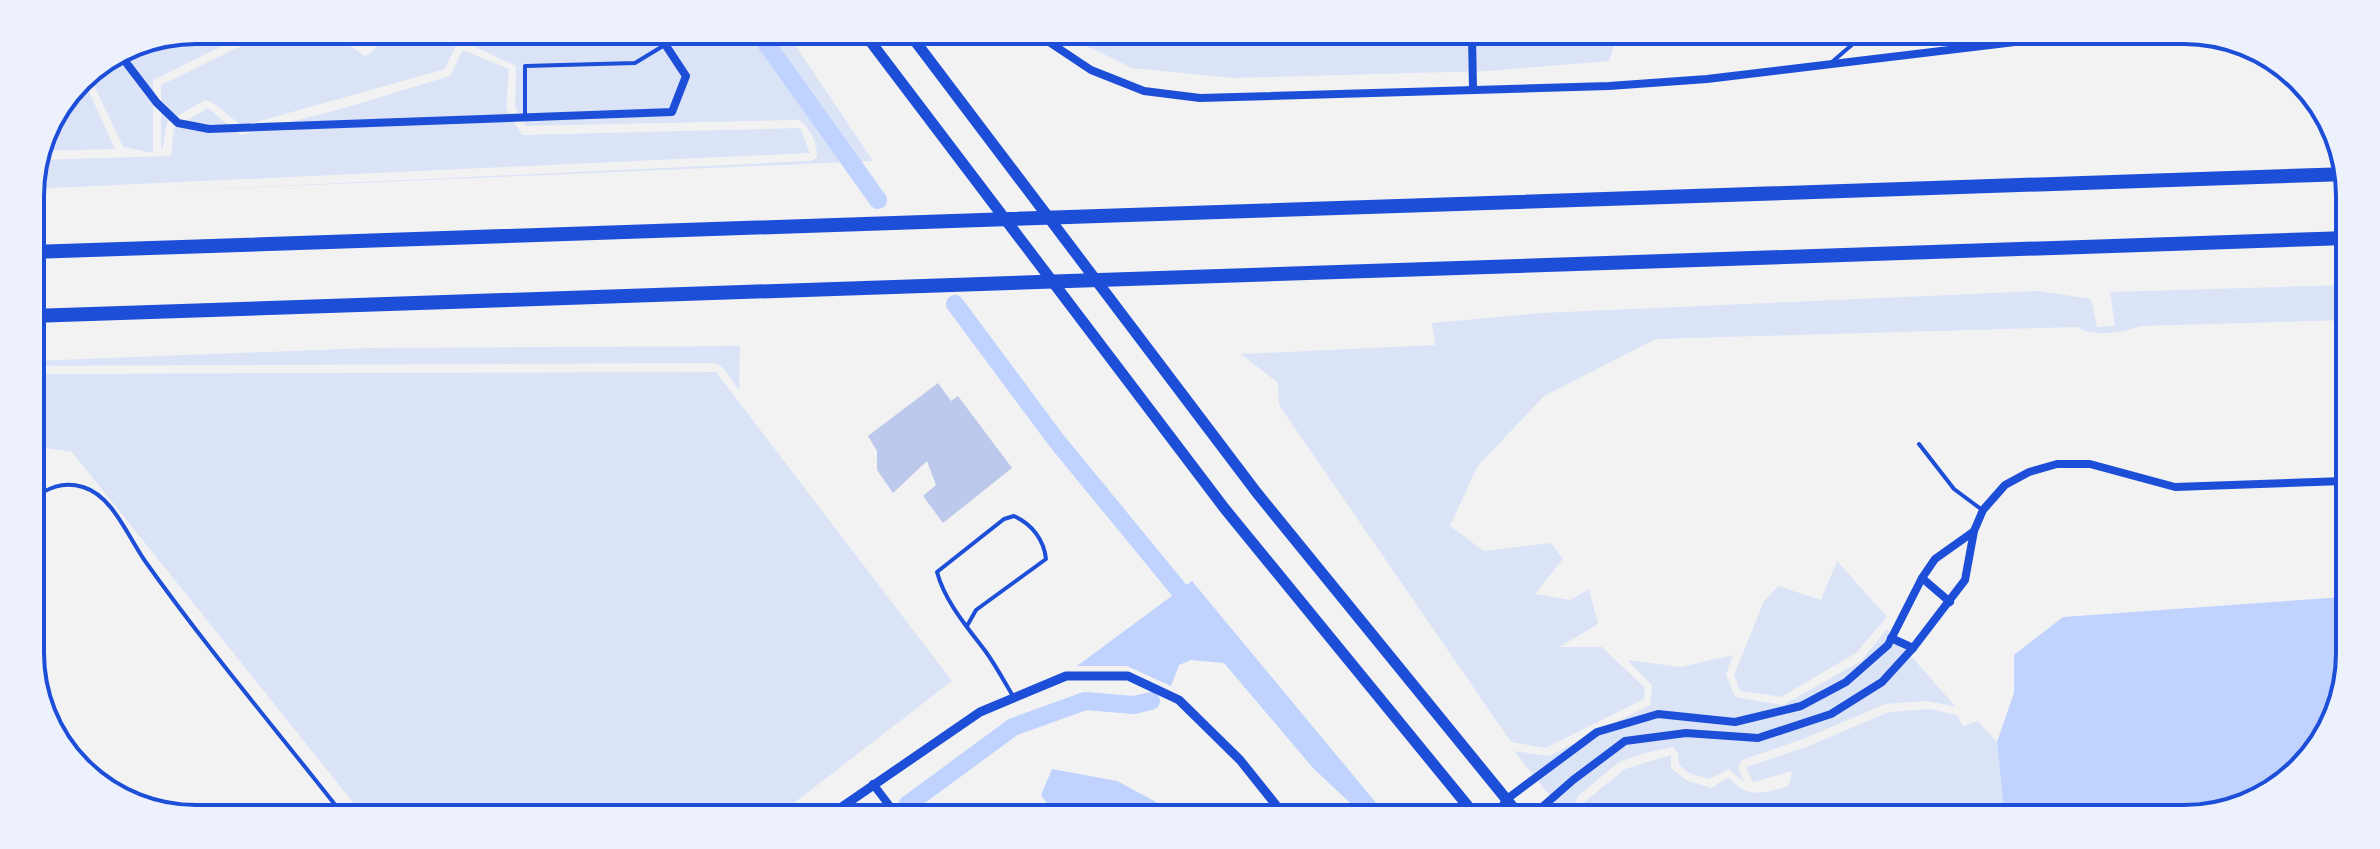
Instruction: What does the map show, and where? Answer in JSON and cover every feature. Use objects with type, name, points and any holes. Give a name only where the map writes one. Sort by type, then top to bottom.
[{"type":"highway","points":[[44,252],[2335,174]]},
{"type":"highway","points":[[44,316],[2336,238]]},
{"type":"main road","points":[[872,44],[1225,509],[1467,805]]},
{"type":"main road","points":[[917,44],[1257,493],[1512,805]]},
{"type":"street","points":[[125,62],[157,103],[178,123],[209,129],[672,112],[686,76],[666,44]]},
{"type":"street","points":[[1052,44],[1091,70],[1144,91],[1200,98],[1609,86],[1707,79],[1999,44]]},
{"type":"street","points":[[1472,44],[1473,90]]},
{"type":"street","points":[[1545,805],[1625,741],[1686,733],[1758,738],[1831,714],[1882,682],[1913,648],[1965,580],[1974,531],[1983,510],[2005,485],[2029,472],[2057,464],[2090,464],[2175,487],[2336,481]]},
{"type":"street","points":[[1503,805],[1507,799],[1597,732],[1658,714],[1735,722],[1801,706],[1846,682],[1888,645],[1935,559],[1974,531]]},
{"type":"street","points":[[1922,578],[1950,602]]},
{"type":"street","points":[[1891,638],[1913,648]]},
{"type":"street","points":[[844,805],[980,712],[1066,676],[1128,676],[1179,700],[1240,760],[1276,805]]},
{"type":"street","points":[[1823,695],[1831,714]]},
{"type":"street","points":[[1686,733],[1688,717]]},
{"type":"street","points":[[873,784],[889,805]]},
{"type":"lane","points":[[525,117],[525,66],[635,63],[666,44]]},
{"type":"lane","points":[[1831,64],[1853,44]]},
{"type":"lane","points":[[1919,444],[1954,489],[1983,510]]},
{"type":"lane","points":[[44,491],[52,486],[83,487],[105,503],[153,571],[335,805]]},
{"type":"lane","points":[[967,626],[976,610],[1046,559],[1039,537],[1025,521],[1014,516],[1004,519],[937,572],[940,586],[1014,698]]},
{"type":"shaded area","points":[[186,44],[226,44],[153,80],[153,153],[123,147],[94,85],[120,64],[147,52]]},
{"type":"shaded area","points":[[245,44],[347,44],[365,56],[379,44],[458,44],[445,69],[242,126],[205,100],[167,122],[163,148],[161,85]]},
{"type":"shaded area","points":[[469,44],[794,44],[873,161],[125,193],[811,161],[817,157],[812,136],[798,120],[526,126],[515,107],[516,66]]},
{"type":"shaded area","points":[[1082,44],[1615,44],[1609,61],[1488,71],[1233,78],[1132,68]]},
{"type":"shaded area","points":[[463,50],[509,69],[506,108],[522,135],[800,128],[810,153],[44,188],[48,160],[171,156],[174,128],[208,108],[241,135],[450,76]]},
{"type":"shaded area","points":[[88,90],[115,149],[51,151],[64,120]]},
{"type":"shaded area","points":[[2336,285],[2336,320],[2141,326],[2109,333],[2077,327],[1656,339],[1544,396],[1477,467],[1450,526],[1484,551],[1551,543],[1563,559],[1535,594],[1570,600],[1589,589],[1598,624],[1559,647],[1602,647],[1645,688],[1644,699],[1545,748],[1511,742],[1279,405],[1278,383],[1241,354],[1435,345],[1432,323],[1541,313],[2038,291],[2091,299],[2097,327],[2115,326],[2110,292]]},
{"type":"shaded area","points":[[740,346],[739,390],[722,367],[715,363],[44,366],[44,360],[369,348]]},
{"type":"shaded area","points":[[716,372],[952,681],[791,805],[355,805],[72,452],[44,448],[44,374]]},
{"type":"shaded area","points":[[1837,561],[1887,617],[1856,653],[1781,697],[1740,691],[1734,675],[1764,601],[1778,586],[1821,600]]},
{"type":"shaded area","points":[[1887,629],[1956,707],[1928,701],[1885,704],[1803,739],[1742,760],[1738,768],[1744,782],[1729,769],[1709,779],[1689,773],[1679,765],[1678,753],[1673,747],[1645,753],[1619,762],[1578,796],[1575,805],[1557,805],[1514,751],[1549,756],[1650,705],[1652,685],[1627,660],[1681,667],[1733,655],[1726,675],[1735,697],[1783,705],[1861,661]]},
{"type":"shaded area","points":[[1930,709],[1957,715],[1963,726],[1978,721],[1997,742],[2004,805],[1583,805],[1625,769],[1671,755],[1671,768],[1686,780],[1711,788],[1729,777],[1749,792],[1789,786],[1792,771],[1753,782],[1746,767],[1806,747],[1889,712]]},
{"type":"water","points":[[1192,581],[1378,805],[1352,805],[1313,768],[1224,663],[1191,660],[1179,665],[1171,686],[1127,666],[1077,666]]},
{"type":"water","points":[[2336,598],[2335,673],[2328,702],[2305,745],[2276,774],[2260,785],[2223,800],[2194,805],[2004,805],[1997,742],[2014,693],[2014,655],[2063,617]]},
{"type":"water","points":[[1052,769],[1117,781],[1161,805],[1048,805],[1041,795]]},
{"type":"building","points":[[938,383],[951,401],[958,396],[1012,468],[943,523],[923,496],[936,485],[927,461],[893,493],[877,470],[877,451],[868,436]]},
{"type":"waterway","points":[[767,44],[878,200]]},
{"type":"waterway","points":[[955,304],[1056,440],[1193,607]]},
{"type":"waterway","points":[[907,805],[1013,727],[1085,701],[1134,705],[1151,701]]}]
